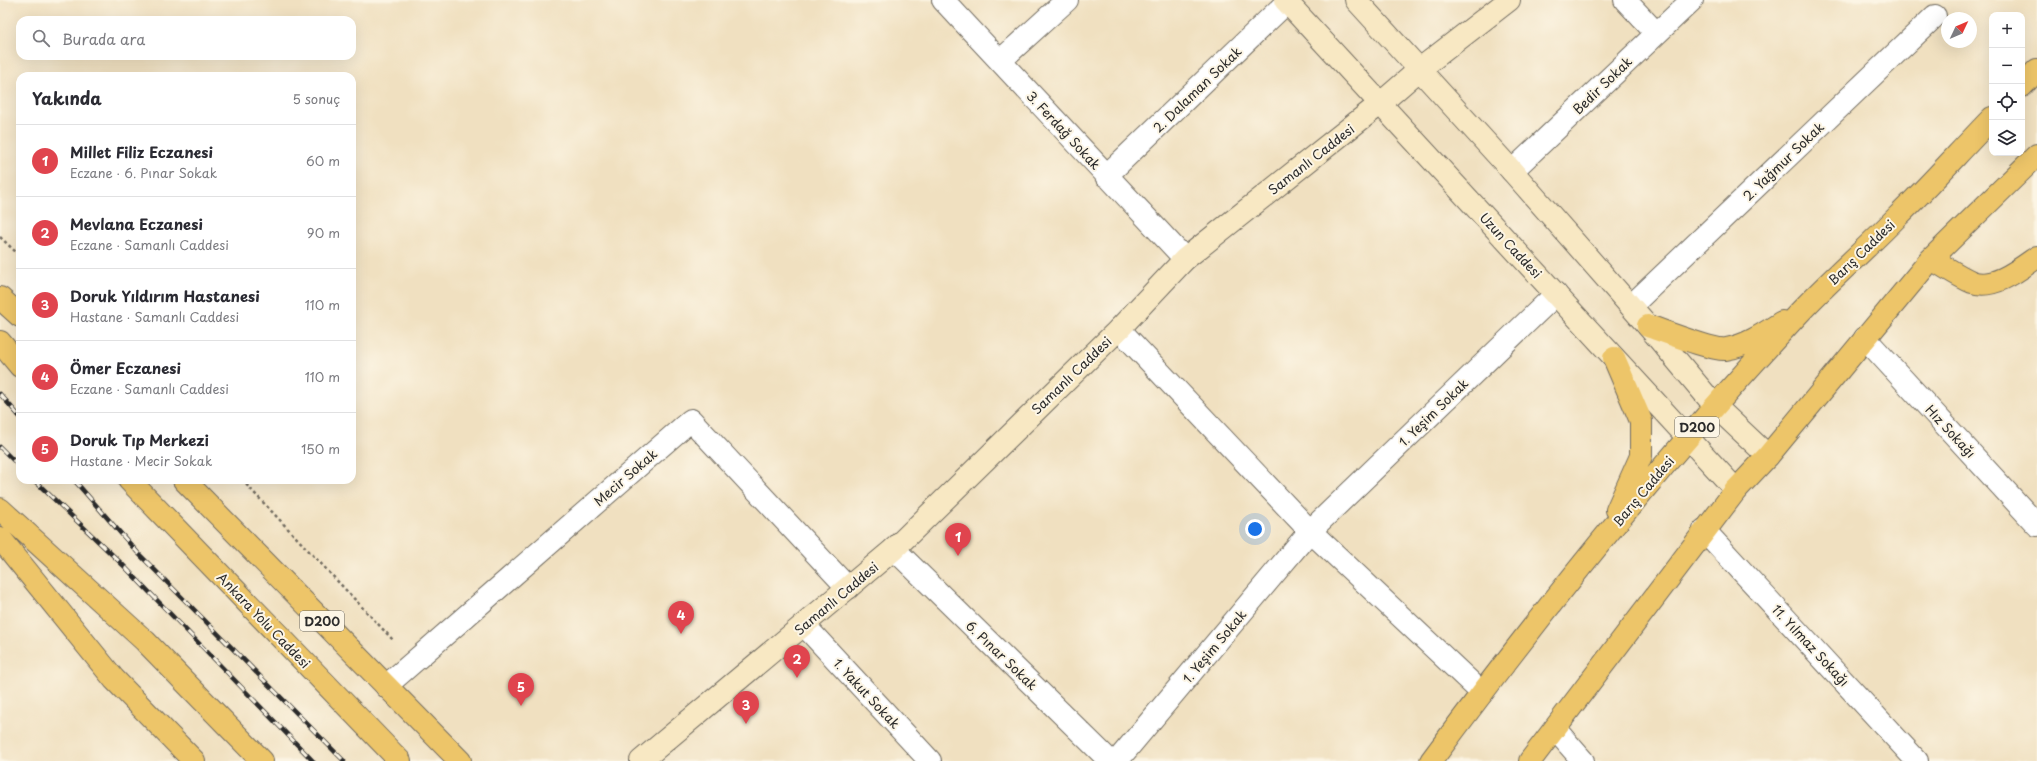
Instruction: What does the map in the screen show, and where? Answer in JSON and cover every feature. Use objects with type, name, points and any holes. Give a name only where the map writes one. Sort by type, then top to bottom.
[{"type":"main road","points":[[1356,0],[1512,171],[1631,306],[1715,406],[1768,456]]},
{"type":"main road","name":"Samanlı Caddesi","points":[[641,761],[894,549],[1119,329],[1185,259],[1381,103],[1420,69],[1510,0]]},
{"type":"main road","name":"Uzun Caddesi","points":[[1286,1],[1736,490]]},
{"type":"main road","points":[[2024,84],[2037,70]]},
{"type":"main road","name":"Barış Caddesi","points":[[1431,761],[1482,692],[1605,536],[1715,406],[1800,312],[1898,217],[1990,120]]},
{"type":"main road","points":[[1530,761],[1704,530],[1736,490],[1768,456],[1931,259],[2037,155]]},
{"type":"main road","points":[[1931,259],[1973,282],[1990,284],[2020,269],[2037,256]]},
{"type":"main road","points":[[0,298],[16,312]]},
{"type":"main road","points":[[1648,326],[1702,344],[1725,349],[1755,339],[1800,312]]},
{"type":"main road","points":[[0,342],[16,361]]},
{"type":"main road","points":[[1605,536],[1641,456],[1641,421],[1614,358]]},
{"type":"main road","name":"Ankara Yolu Caddesi","points":[[133,484],[400,761]]},
{"type":"main road","name":"D200","points":[[188,484],[460,761]]},
{"type":"main road","points":[[0,509],[144,641],[262,761]]},
{"type":"main road","points":[[0,538],[114,679],[194,761]]},
{"type":"street","name":"3. Ferdağ Sokak","points":[[943,0],[1185,259]]},
{"type":"street","points":[[1000,61],[1067,0]]},
{"type":"street","points":[[1625,0],[1656,33]]},
{"type":"street","name":"Bedir Sokak","points":[[1512,171],[1692,0]]},
{"type":"street","name":"2. Dalaman Sokak","points":[[1106,176],[1286,1]]},
{"type":"street","name":"2. Yağmur Sokak","points":[[1631,306],[1935,16]]},
{"type":"street","name":"1. Yeşim Sokak","points":[[1117,761],[1310,531],[1556,294]]},
{"type":"street","points":[[1119,329],[1310,531],[1482,692]]},
{"type":"street","name":"Hız Sokağı","points":[[1865,338],[2037,525]]},
{"type":"street","name":"Mecir Sokak","points":[[386,686],[691,420],[848,588]]},
{"type":"street","name":"11. Yılmaz Sokağı","points":[[1704,530],[1917,761]]},
{"type":"street","name":"6. Pınar Sokak","points":[[894,549],[1110,761]]},
{"type":"street","name":"1. Yakut Sokak","points":[[804,625],[930,761]]},
{"type":"street","points":[[1555,729],[1583,761]]},
{"type":"path","points":[[0,237],[16,252]]},
{"type":"path","points":[[246,484],[414,662]]},
{"type":"railway","points":[[0,394],[16,412]]},
{"type":"railway","points":[[0,447],[16,463]]},
{"type":"railway","points":[[38,484],[123,565],[313,761]]},
{"type":"railway","points":[[78,484],[138,553],[344,761]]},
{"type":"place","name":"Millet Filiz Eczanesi","points":[[958,556]]},
{"type":"place","name":"Ömer Eczanesi","points":[[681,634]]},
{"type":"place","name":"Mevlana Eczanesi","points":[[797,678]]},
{"type":"place","name":"Doruk Tıp Merkezi","points":[[521,706]]},
{"type":"place","name":"Doruk Yıldırım Hastanesi","points":[[746,724]]}]
